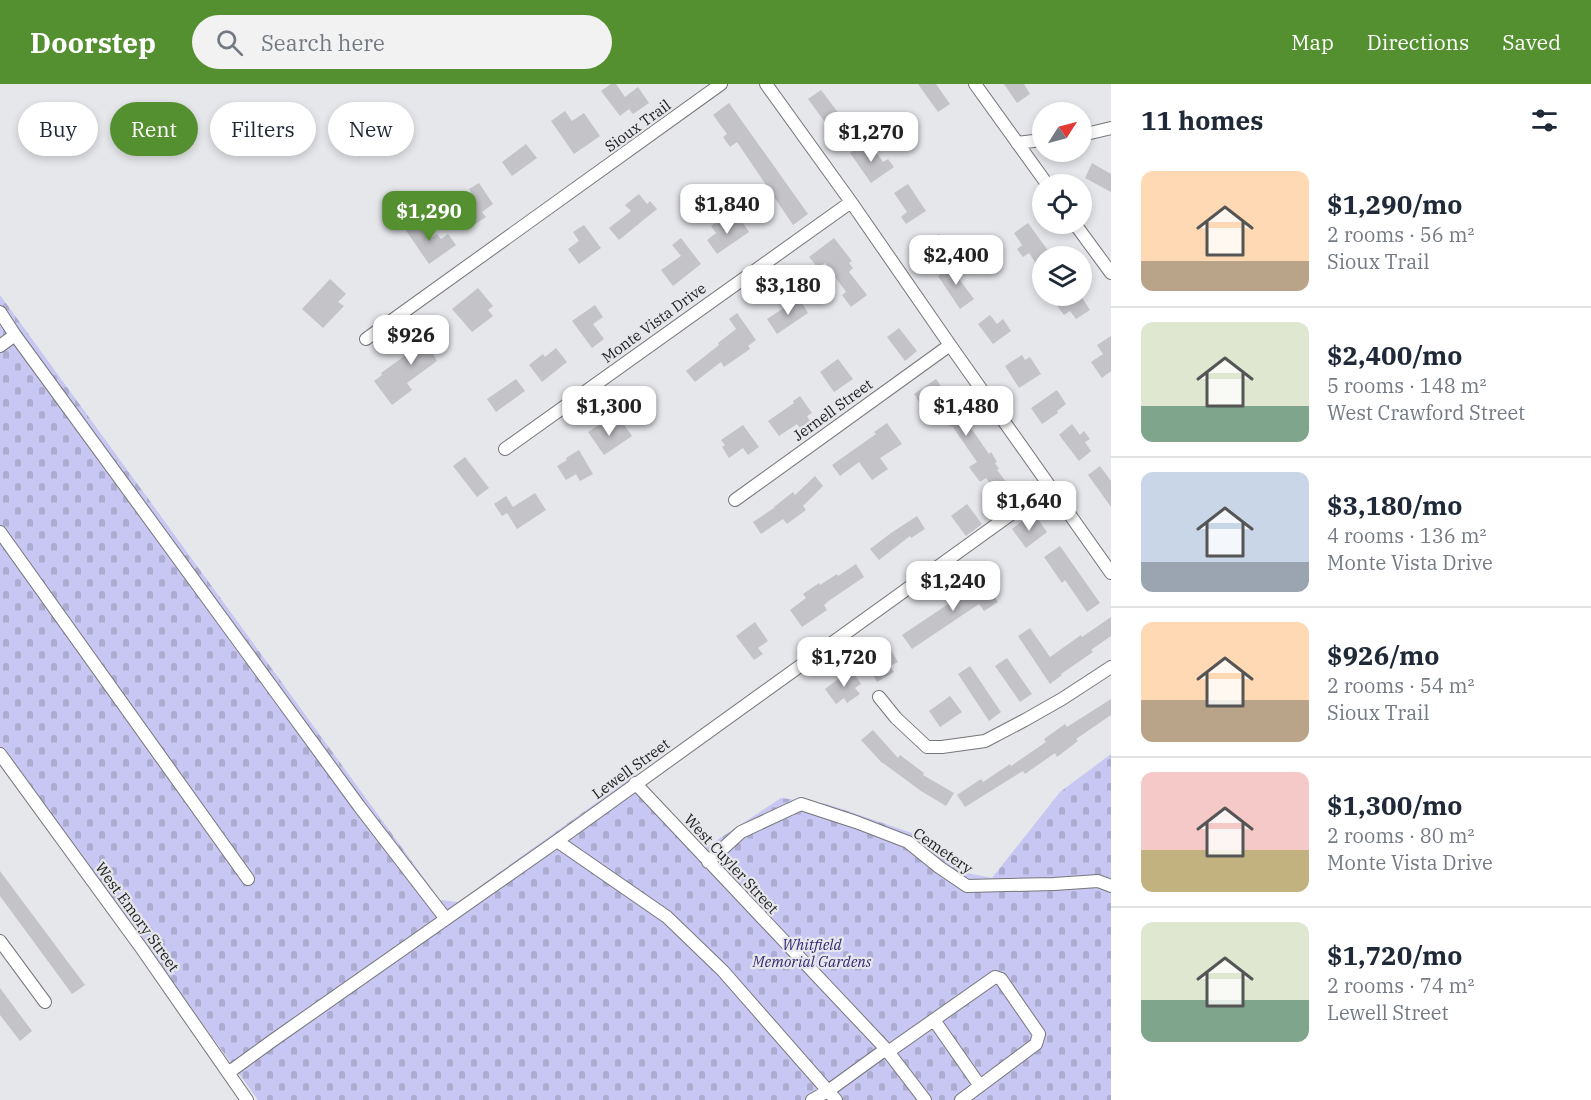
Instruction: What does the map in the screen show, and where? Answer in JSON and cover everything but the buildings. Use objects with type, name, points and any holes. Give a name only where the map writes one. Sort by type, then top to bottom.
[{"type":"street","name":"Sioux Trail","points":[[366,339],[722,84]]},
{"type":"street","points":[[766,84],[1111,573]]},
{"type":"street","points":[[975,84],[1040,174]]},
{"type":"street","points":[[1092,133],[1111,128]]},
{"type":"street","points":[[1017,143],[1032,142]]},
{"type":"street","name":"Monte Vista Drive","points":[[505,449],[850,202]]},
{"type":"street","points":[[1082,234],[1111,273]]},
{"type":"street","points":[[0,312],[359,806],[446,919]]},
{"type":"street","points":[[0,346],[15,335]]},
{"type":"street","name":"Jernell Street","points":[[735,500],[950,345]]},
{"type":"street","name":"Lewell Street","points":[[228,1073],[557,841],[1050,486]]},
{"type":"street","points":[[0,532],[248,879]]},
{"type":"street","points":[[879,698],[896,718],[927,747],[974,743],[985,741],[1025,720],[1111,667]]},
{"type":"street","name":"West Emory Street","points":[[0,754],[142,949],[247,1100]]},
{"type":"street","name":"West Cuyler Street","points":[[635,783],[887,1050],[925,1100]]},
{"type":"street","name":"Cemetery","points":[[708,862],[741,832],[801,804],[908,842],[967,886],[1098,881],[1111,886]]},
{"type":"street","points":[[557,841],[667,917],[723,971],[832,1095]]},
{"type":"street","points":[[0,941],[45,1002]]},
{"type":"street","points":[[812,1100],[832,1095],[887,1050],[995,977],[1001,978],[1039,1034],[1036,1044],[961,1100]]},
{"type":"street","points":[[934,1020],[980,1086]]},
{"type":"green space","name":"Whitfield Memorial Gardens","points":[[0,295],[440,900],[458,902],[635,775],[705,848],[781,798],[827,804],[912,833],[962,872],[992,878],[1060,792],[1111,754],[1111,1100],[258,1100],[0,748]]}]
